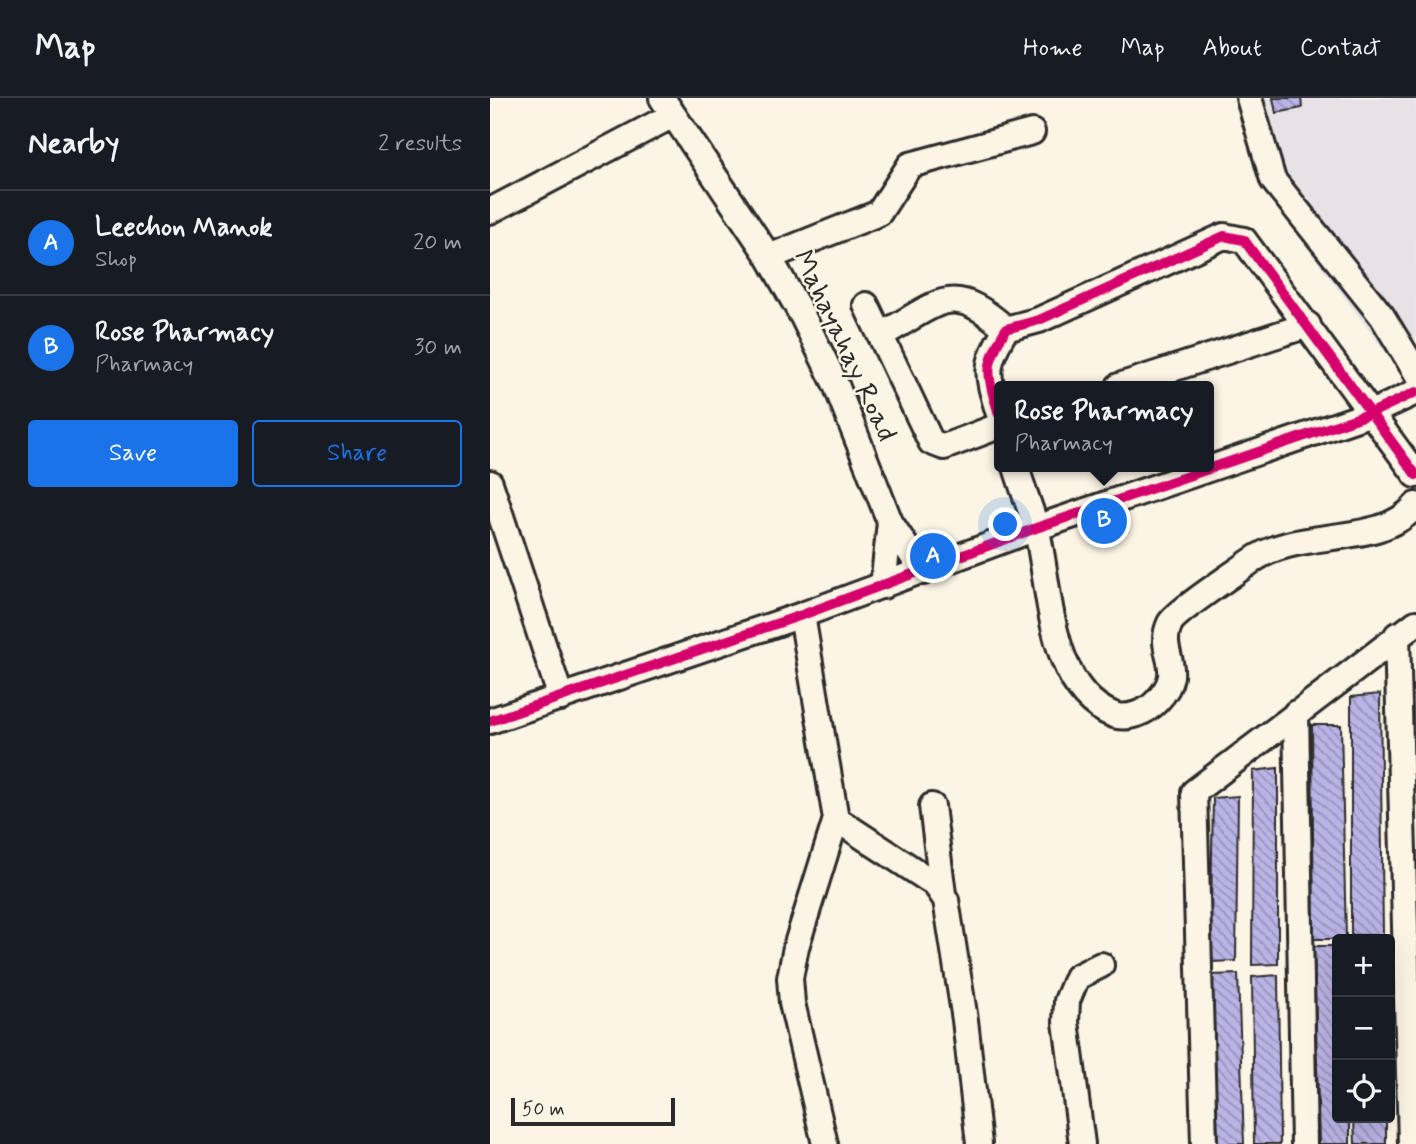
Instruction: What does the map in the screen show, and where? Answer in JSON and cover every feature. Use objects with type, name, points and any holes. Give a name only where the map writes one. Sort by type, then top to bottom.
[{"type":"street","points":[[1249,98],[1273,180],[1382,316],[1416,372]]},
{"type":"street","points":[[490,211],[668,107]]},
{"type":"street","name":"Mahayahay Road","points":[[668,107],[769,257],[836,385],[890,522],[923,572]]},
{"type":"street","points":[[769,257],[879,213],[909,165],[1032,132]]},
{"type":"street","points":[[994,397],[987,374],[994,348],[1006,329],[1039,320],[1224,236],[1244,240],[1416,475]]},
{"type":"street","points":[[881,335],[950,298],[967,301],[982,308],[1006,329]]},
{"type":"street","points":[[866,305],[931,442],[944,447],[994,428]]},
{"type":"street","points":[[1134,381],[1308,325]]},
{"type":"street","points":[[1214,467],[1369,414],[1416,392]]},
{"type":"street","points":[[1018,472],[1036,528],[1056,638],[1069,670],[1087,697],[1104,711],[1120,717],[1135,715],[1156,703],[1169,685],[1173,667],[1165,646],[1171,622],[1263,551],[1333,534],[1365,534],[1395,522],[1416,505]]},
{"type":"street","points":[[490,721],[802,615],[1036,528],[1200,472]]},
{"type":"street","points":[[490,483],[561,698]]},
{"type":"street","name":"Mahayahay Road","points":[[883,586],[890,522]]},
{"type":"street","points":[[802,615],[836,819],[796,947],[790,978],[792,1003],[825,1144]]},
{"type":"street","points":[[1205,1144],[1194,792],[1407,629]]},
{"type":"street","points":[[1407,629],[1411,1144]]},
{"type":"street","points":[[1296,713],[1304,1144]]},
{"type":"street","points":[[932,806],[943,894],[948,906],[963,1007],[979,1144]]},
{"type":"street","points":[[836,819],[935,884],[943,894]]},
{"type":"street","points":[[1082,1144],[1066,1022],[1067,1001],[1077,977],[1101,965]]},
{"type":"shaded area","points":[[1238,98],[1416,98],[1416,372],[1404,377],[1255,178]]},
{"type":"building","points":[[1273,98],[1301,98],[1302,108],[1276,113]]},
{"type":"building","points":[[1380,694],[1383,934],[1351,934],[1351,697]]},
{"type":"building","points":[[1312,725],[1341,725],[1346,934],[1332,934],[1332,939],[1314,939]]},
{"type":"building","points":[[1278,768],[1278,964],[1252,965],[1253,771]]},
{"type":"building","points":[[1238,796],[1236,961],[1210,962],[1213,798]]},
{"type":"building","points":[[1314,946],[1332,946],[1332,1123],[1350,1123],[1350,1144],[1319,1144]]},
{"type":"building","points":[[1238,974],[1244,1144],[1218,1144],[1212,975]]},
{"type":"building","points":[[1278,975],[1280,1144],[1254,1144],[1252,977]]},
{"type":"building","points":[[1354,1123],[1386,1123],[1386,1144],[1355,1144]]},
{"type":"cycle path","points":[[994,396],[989,371],[994,353],[1006,329],[1039,320],[1224,236],[1244,240],[1416,475]]},
{"type":"cycle path","points":[[1214,467],[1369,414],[1416,392]]},
{"type":"cycle path","points":[[490,721],[802,615],[1036,528],[1200,472]]},
{"type":"place","name":"Rose Pharmacy","points":[[1104,521]]},
{"type":"place","name":"Leechon Manok","points":[[933,556]]}]
